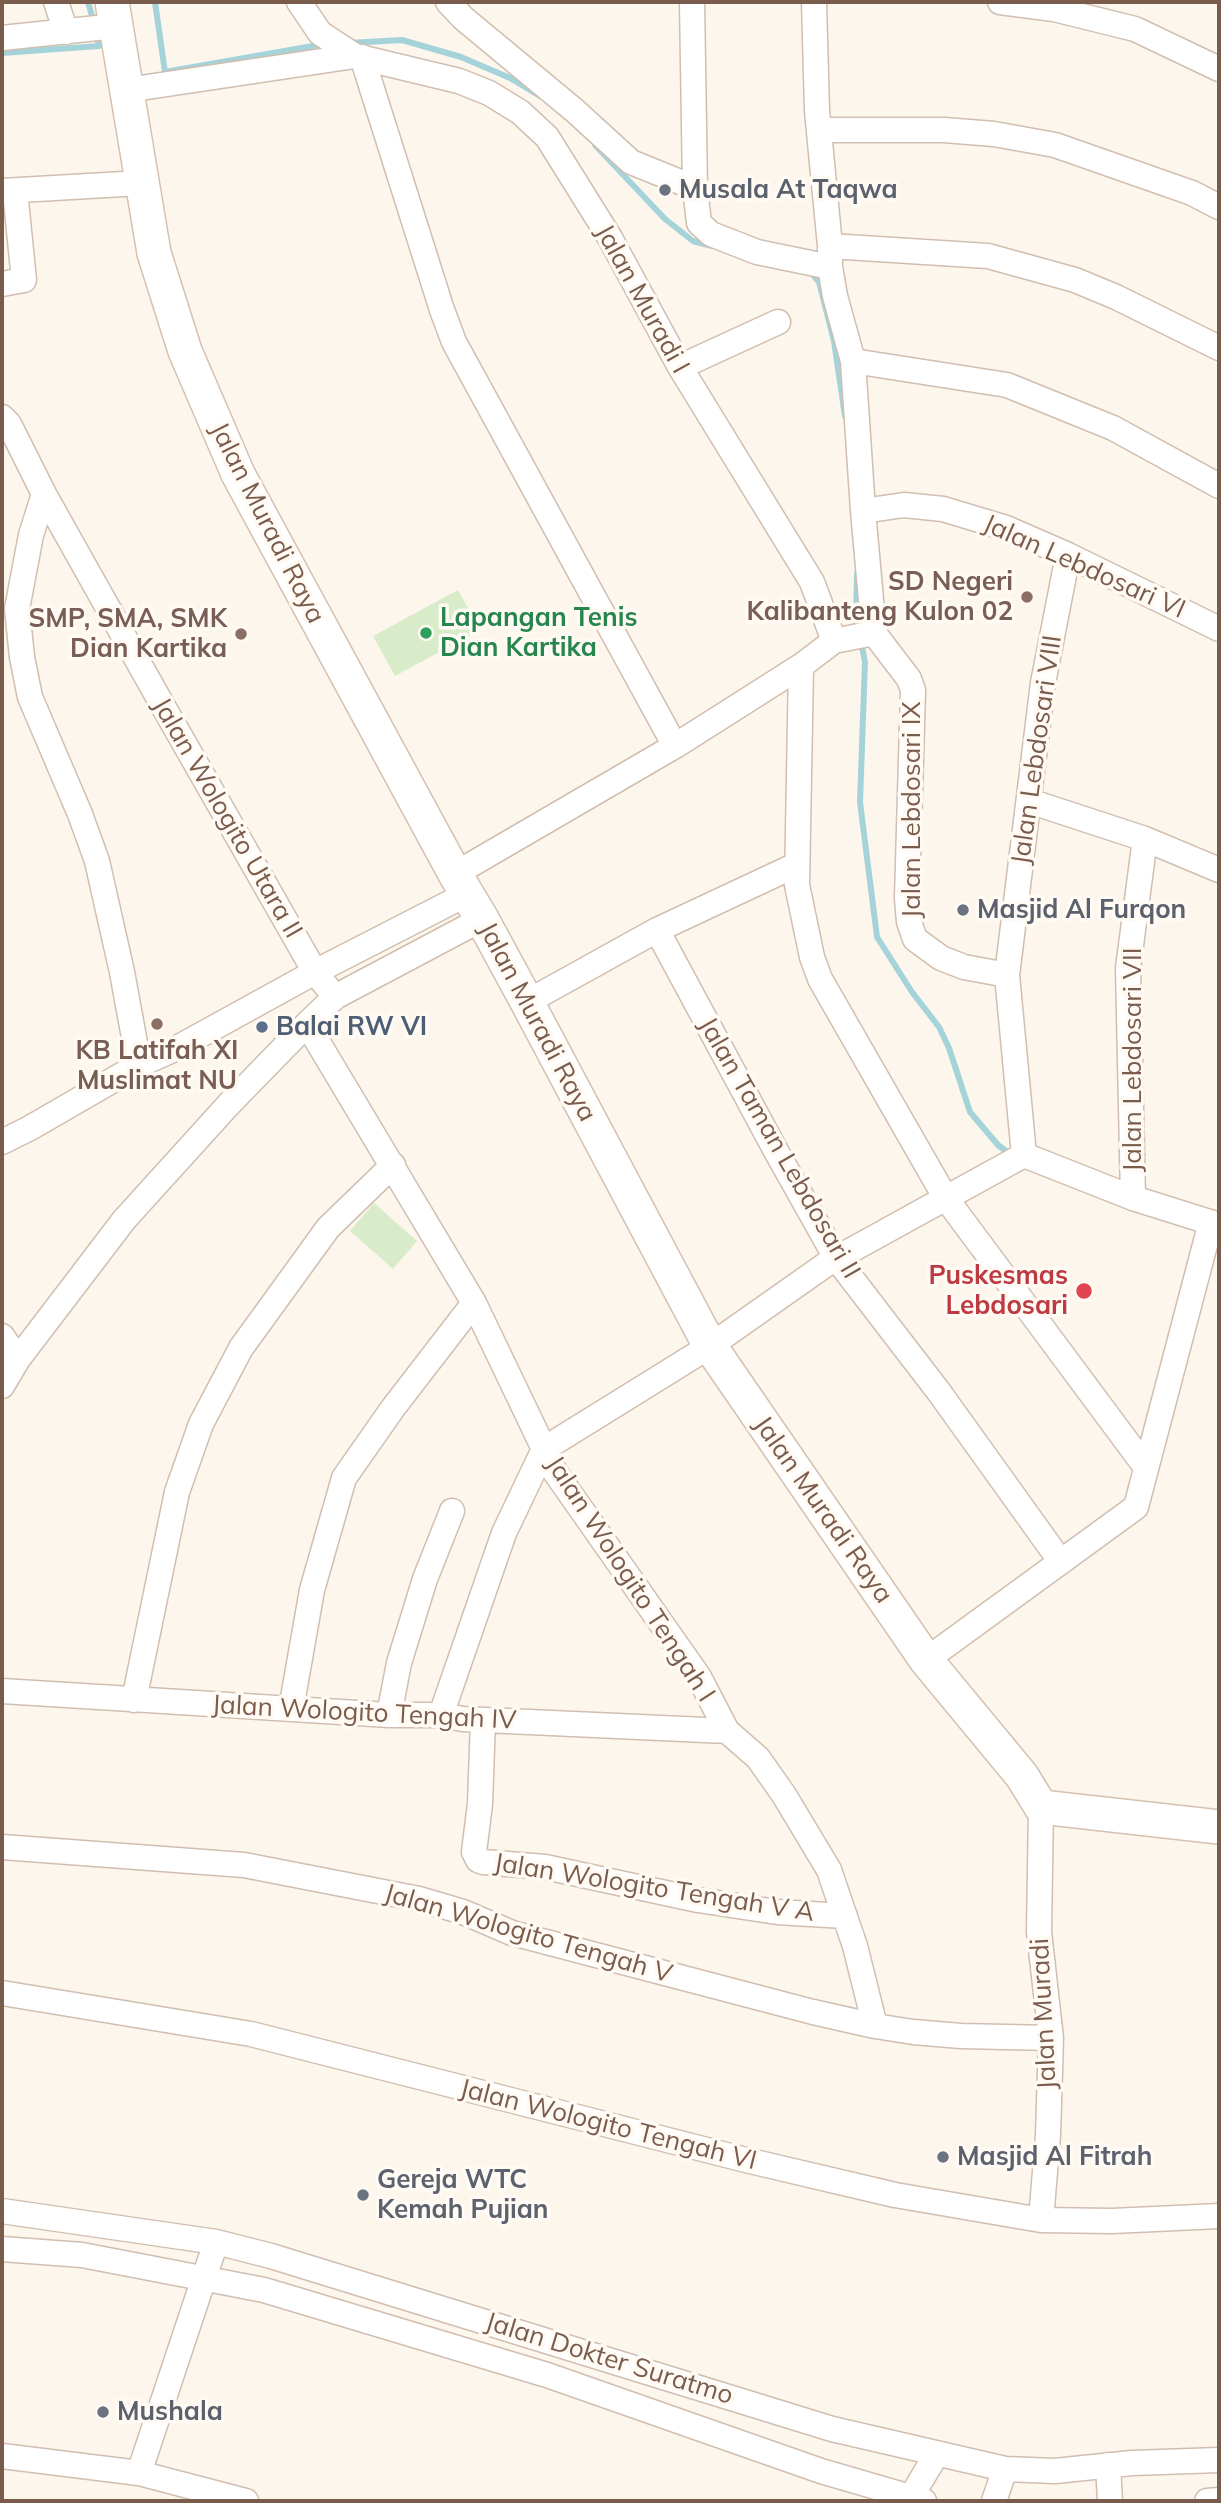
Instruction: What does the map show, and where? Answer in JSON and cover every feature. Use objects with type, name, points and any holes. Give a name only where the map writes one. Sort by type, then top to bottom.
[{"type":"street","points":[[56,2],[94,24]]},
{"type":"street","points":[[299,2],[344,48],[454,342],[675,746]]},
{"type":"street","points":[[448,2],[463,18],[556,94],[631,162],[695,188]]},
{"type":"street","points":[[692,2],[695,188],[699,223],[711,233],[757,252],[830,257],[988,256],[1075,280],[1116,297],[1219,348]]},
{"type":"street","points":[[2,1386],[18,1359],[124,1220],[230,1103],[335,997],[468,896],[675,746],[801,666],[856,637],[863,511],[853,361],[835,296],[830,257],[819,131],[814,2]]},
{"type":"street","points":[[1000,2],[1054,9],[1135,29],[1219,69]]},
{"type":"street","points":[[2,38],[94,24]]},
{"type":"street","name":"Jalan Muradi Raya","points":[[94,24],[127,90],[154,253],[169,305],[185,351],[237,474],[527,1002],[710,1346],[926,1660],[1023,1776],[1041,1807]]},
{"type":"street","points":[[127,90],[344,48]]},
{"type":"street","name":"Jalan Muradi I","points":[[344,48],[459,81],[489,93],[520,112],[547,137],[610,238],[680,367],[811,582],[856,637]]},
{"type":"street","points":[[819,131],[957,131],[994,134],[1055,145],[1192,193],[1219,207]]},
{"type":"street","points":[[2,284],[24,281],[8,191],[141,183]]},
{"type":"street","points":[[680,367],[778,322]]},
{"type":"street","points":[[853,361],[1007,385],[1114,428],[1219,486]]},
{"type":"street","name":"Jalan Wologito Utara II","points":[[2,417],[9,424],[44,494],[315,972],[335,997]]},
{"type":"street","points":[[44,494],[31,535],[17,609],[22,657],[30,697],[97,861],[122,972],[139,1065]]},
{"type":"street","name":"Jalan Lebdosari VI","points":[[863,511],[904,505],[943,509],[1006,528],[1068,555],[1219,629]]},
{"type":"street","name":"Jalan Lebdosari VIII","points":[[1022,1156],[1007,975],[1043,683],[1068,555]]},
{"type":"street","name":"Jalan Lebdosari IX","points":[[856,637],[909,678],[913,690],[906,898],[909,922],[915,939],[941,958],[964,967],[1007,975]]},
{"type":"street","points":[[801,666],[796,865],[800,908],[811,957],[820,979],[945,1197],[1145,1465]]},
{"type":"street","points":[[1029,801],[1145,839],[1219,870]]},
{"type":"street","name":"Jalan Lebdosari VII","points":[[1133,1198],[1128,968],[1145,839]]},
{"type":"street","points":[[527,1002],[657,930],[796,865]]},
{"type":"street","points":[[2,1142],[139,1065],[177,1048],[315,972],[468,896]]},
{"type":"street","name":"Jalan Taman Lebdosari II","points":[[657,930],[836,1258],[939,1392],[1061,1562]]},
{"type":"street","name":"Jalan Wologito Tengah I","points":[[307,1024],[474,1303],[555,1472],[699,1677],[727,1731],[758,1758],[784,1794],[829,1870],[855,1946],[875,2026]]},
{"type":"street","points":[[441,1715],[504,1534],[544,1449],[710,1346],[836,1258],[1022,1156],[1133,1198],[1215,1223],[1145,1465],[1136,1507],[926,1660]]},
{"type":"street","points":[[134,1700],[177,1492],[201,1424],[241,1348],[328,1228],[393,1165]]},
{"type":"street","points":[[291,1709],[312,1590],[344,1478],[393,1408],[474,1303]]},
{"type":"street","points":[[2,1336],[18,1359]]},
{"type":"street","points":[[389,1715],[399,1662],[425,1579],[452,1511]]},
{"type":"street","name":"Jalan Wologito Tengah IV","points":[[2,1691],[389,1715],[441,1715],[463,1719],[727,1731]]},
{"type":"street","name":"Jalan Wologito Tengah V A","points":[[483,1720],[480,1804],[474,1852],[483,1863],[545,1867],[698,1900],[777,1912],[845,1916]]},
{"type":"street","points":[[1041,1807],[1219,1827]]},
{"type":"street","name":"Jalan Muradi","points":[[1041,1807],[1040,1931],[1051,2038],[1048,2135],[1041,2220]]},
{"type":"street","name":"Jalan Wologito Tengah V","points":[[2,1847],[244,1865],[419,1899],[463,1912],[512,1933],[875,2026],[961,2036],[1051,2038]]},
{"type":"street","name":"Jalan Wologito Tengah VI","points":[[2,1993],[251,2034],[746,2160],[895,2195],[1041,2220],[1112,2221],[1219,2216]]},
{"type":"street","name":"Jalan Dokter Suratmo","points":[[2,2211],[216,2242],[271,2256],[832,2429],[936,2455],[1005,2469],[1055,2471],[1108,2465],[1219,2460]]},
{"type":"street","points":[[139,2473],[216,2242]]},
{"type":"street","name":"Jalan Dokter Suratmo","points":[[2,2249],[82,2255],[264,2290],[547,2375],[821,2470],[918,2499]]},
{"type":"street","points":[[629,2404],[639,2369]]},
{"type":"street","points":[[918,2499],[936,2455]]},
{"type":"street","points":[[2,2456],[139,2473],[246,2501]]},
{"type":"street","points":[[1108,2465],[1110,2501]]},
{"type":"street","points":[[994,2501],[1005,2469]]},
{"type":"street","points":[[1207,2501],[1219,2500]]},
{"type":"green space","name":"Lapangan Tenis Dian Kartika","points":[[458,590],[480,630],[395,676],[373,636]]},
{"type":"green space","points":[[374,1203],[417,1241],[393,1269],[350,1231]]},
{"type":"waterway","points":[[88,2],[94,23]]},
{"type":"waterway","points":[[155,2],[165,72],[324,44]]},
{"type":"waterway","points":[[2,53],[99,46],[96,34]]},
{"type":"waterway","points":[[349,43],[402,40],[461,57],[510,78],[540,96]]},
{"type":"waterway","points":[[595,145],[665,219],[693,241],[712,246]]},
{"type":"waterway","points":[[810,271],[819,282],[834,341],[845,416]]},
{"type":"waterway","points":[[857,573],[856,621],[859,632]]},
{"type":"waterway","points":[[861,642],[865,662],[860,802],[877,937],[912,992],[939,1027],[949,1048],[970,1112],[998,1145],[1011,1155]]},
{"type":"place","name":"Musala At Taqwa","points":[[665,190]]},
{"type":"place","name":"SD Negeri Kalibanteng Kulon 02","points":[[1027,597]]},
{"type":"place","name":"Lapangan Tenis Dian Kartika","points":[[426,633]]},
{"type":"place","name":"SMP, SMA, SMK Dian Kartika","points":[[241,634]]},
{"type":"place","name":"Masjid Al Furqon","points":[[963,910]]},
{"type":"place","name":"KB Latifah XI Muslimat NU","points":[[157,1024]]},
{"type":"place","name":"Balai RW VI","points":[[262,1027]]},
{"type":"place","name":"Puskesmas Lebdosari","points":[[1084,1291]]},
{"type":"place","name":"Masjid Al Fitrah","points":[[943,2157]]},
{"type":"place","name":"Gereja WTC Kemah Pujian","points":[[363,2195]]},
{"type":"place","name":"Mushala","points":[[103,2412]]}]
